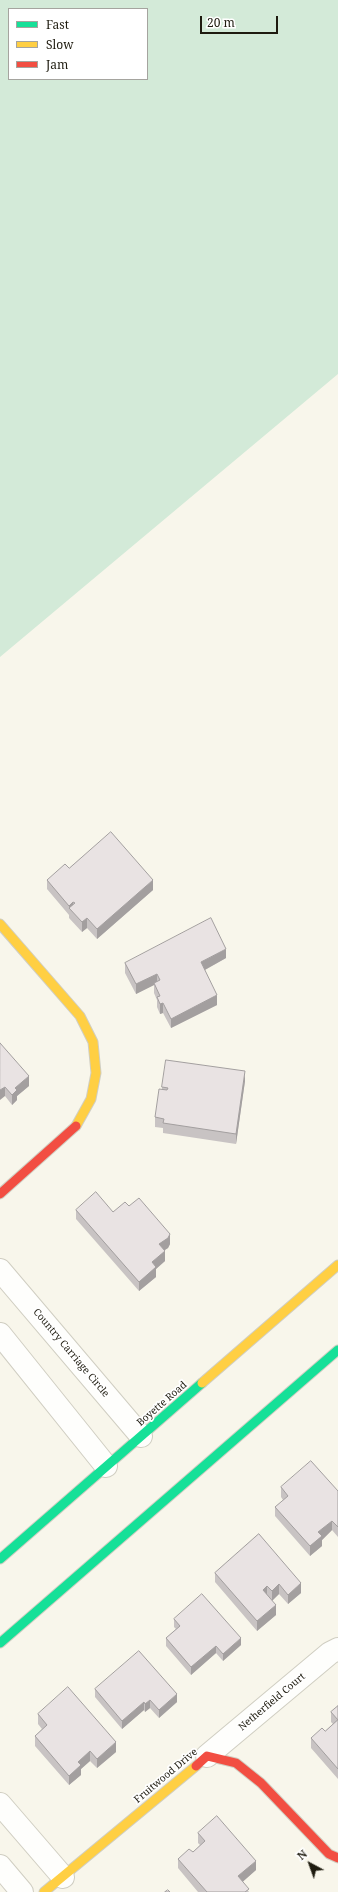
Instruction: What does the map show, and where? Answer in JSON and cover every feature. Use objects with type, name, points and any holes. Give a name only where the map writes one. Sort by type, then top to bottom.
[{"type":"main road","points":[[0,924],[80,1016],[93,1042],[96,1073],[91,1099],[76,1127],[0,1194]]},
{"type":"main road","name":"Boyette Road","points":[[0,1559],[338,1265]]},
{"type":"main road","points":[[0,1643],[338,1350]]},
{"type":"main road","name":"Fruitwood Drive","points":[[44,1892],[208,1756],[236,1763],[261,1783],[329,1854],[338,1858]]},
{"type":"street","name":"Country Carriage Circle","points":[[0,1270],[141,1436]]},
{"type":"street","points":[[0,1334],[106,1466]]},
{"type":"street","name":"Netherfield Court","points":[[208,1756],[330,1653],[338,1649]]},
{"type":"street","points":[[0,1804],[63,1877]]},
{"type":"street","points":[[0,1866],[22,1892]]},
{"type":"green space","points":[[0,0],[338,0],[338,374],[0,657]]},
{"type":"building","points":[[111,832],[153,880],[97,929],[87,918],[82,922],[69,908],[75,903],[73,902],[69,906],[47,880],[65,864],[69,868]]},
{"type":"building","points":[[211,918],[226,949],[201,962],[217,995],[171,1019],[163,1003],[160,1004],[157,997],[160,996],[154,983],[160,980],[157,974],[136,984],[125,963]]},
{"type":"building","points":[[0,1043],[29,1076],[15,1088],[17,1090],[12,1095],[5,1087],[0,1090]]},
{"type":"building","points":[[166,1060],[245,1071],[236,1134],[163,1123],[164,1119],[155,1117],[159,1089],[167,1090],[168,1088],[162,1087]]},
{"type":"building","points":[[96,1192],[113,1212],[125,1202],[129,1206],[139,1198],[170,1234],[168,1238],[159,1244],[165,1251],[152,1262],[156,1267],[139,1282],[76,1210]]},
{"type":"building","points":[[311,1461],[338,1491],[338,1527],[332,1521],[318,1532],[322,1536],[310,1546],[275,1507],[288,1496],[281,1487]]},
{"type":"building","points":[[259,1534],[301,1583],[288,1595],[279,1584],[272,1591],[267,1586],[263,1590],[276,1605],[257,1621],[215,1573]]},
{"type":"building","points":[[202,1594],[241,1638],[223,1654],[216,1646],[191,1667],[166,1638],[180,1626],[174,1619]]},
{"type":"building","points":[[139,1651],[177,1694],[159,1710],[150,1700],[145,1704],[144,1702],[122,1721],[95,1689]]},
{"type":"building","points":[[68,1687],[116,1742],[97,1759],[90,1751],[78,1762],[81,1765],[69,1776],[35,1736],[47,1725],[38,1714]]},
{"type":"building","points":[[338,1706],[338,1720],[331,1712]]},
{"type":"building","points":[[338,1720],[338,1769],[311,1738],[322,1728],[325,1731]]},
{"type":"building","points":[[217,1816],[256,1861],[238,1876],[249,1889],[245,1892],[207,1892],[178,1859],[189,1849],[193,1852],[205,1841],[198,1833]]},
{"type":"traffic: fast","points":[[0,1643],[338,1350]]},
{"type":"traffic: fast","points":[[0,1559],[202,1383]]},
{"type":"traffic: slow","points":[[0,924],[80,1016],[93,1042],[96,1073],[91,1099],[76,1126]]},
{"type":"traffic: slow","points":[[202,1383],[338,1265]]},
{"type":"traffic: slow","points":[[44,1892],[196,1766]]},
{"type":"traffic: jam","points":[[0,1194],[76,1126]]},
{"type":"traffic: jam","points":[[196,1766],[207,1756],[236,1763],[261,1783],[329,1854],[338,1858]]}]
